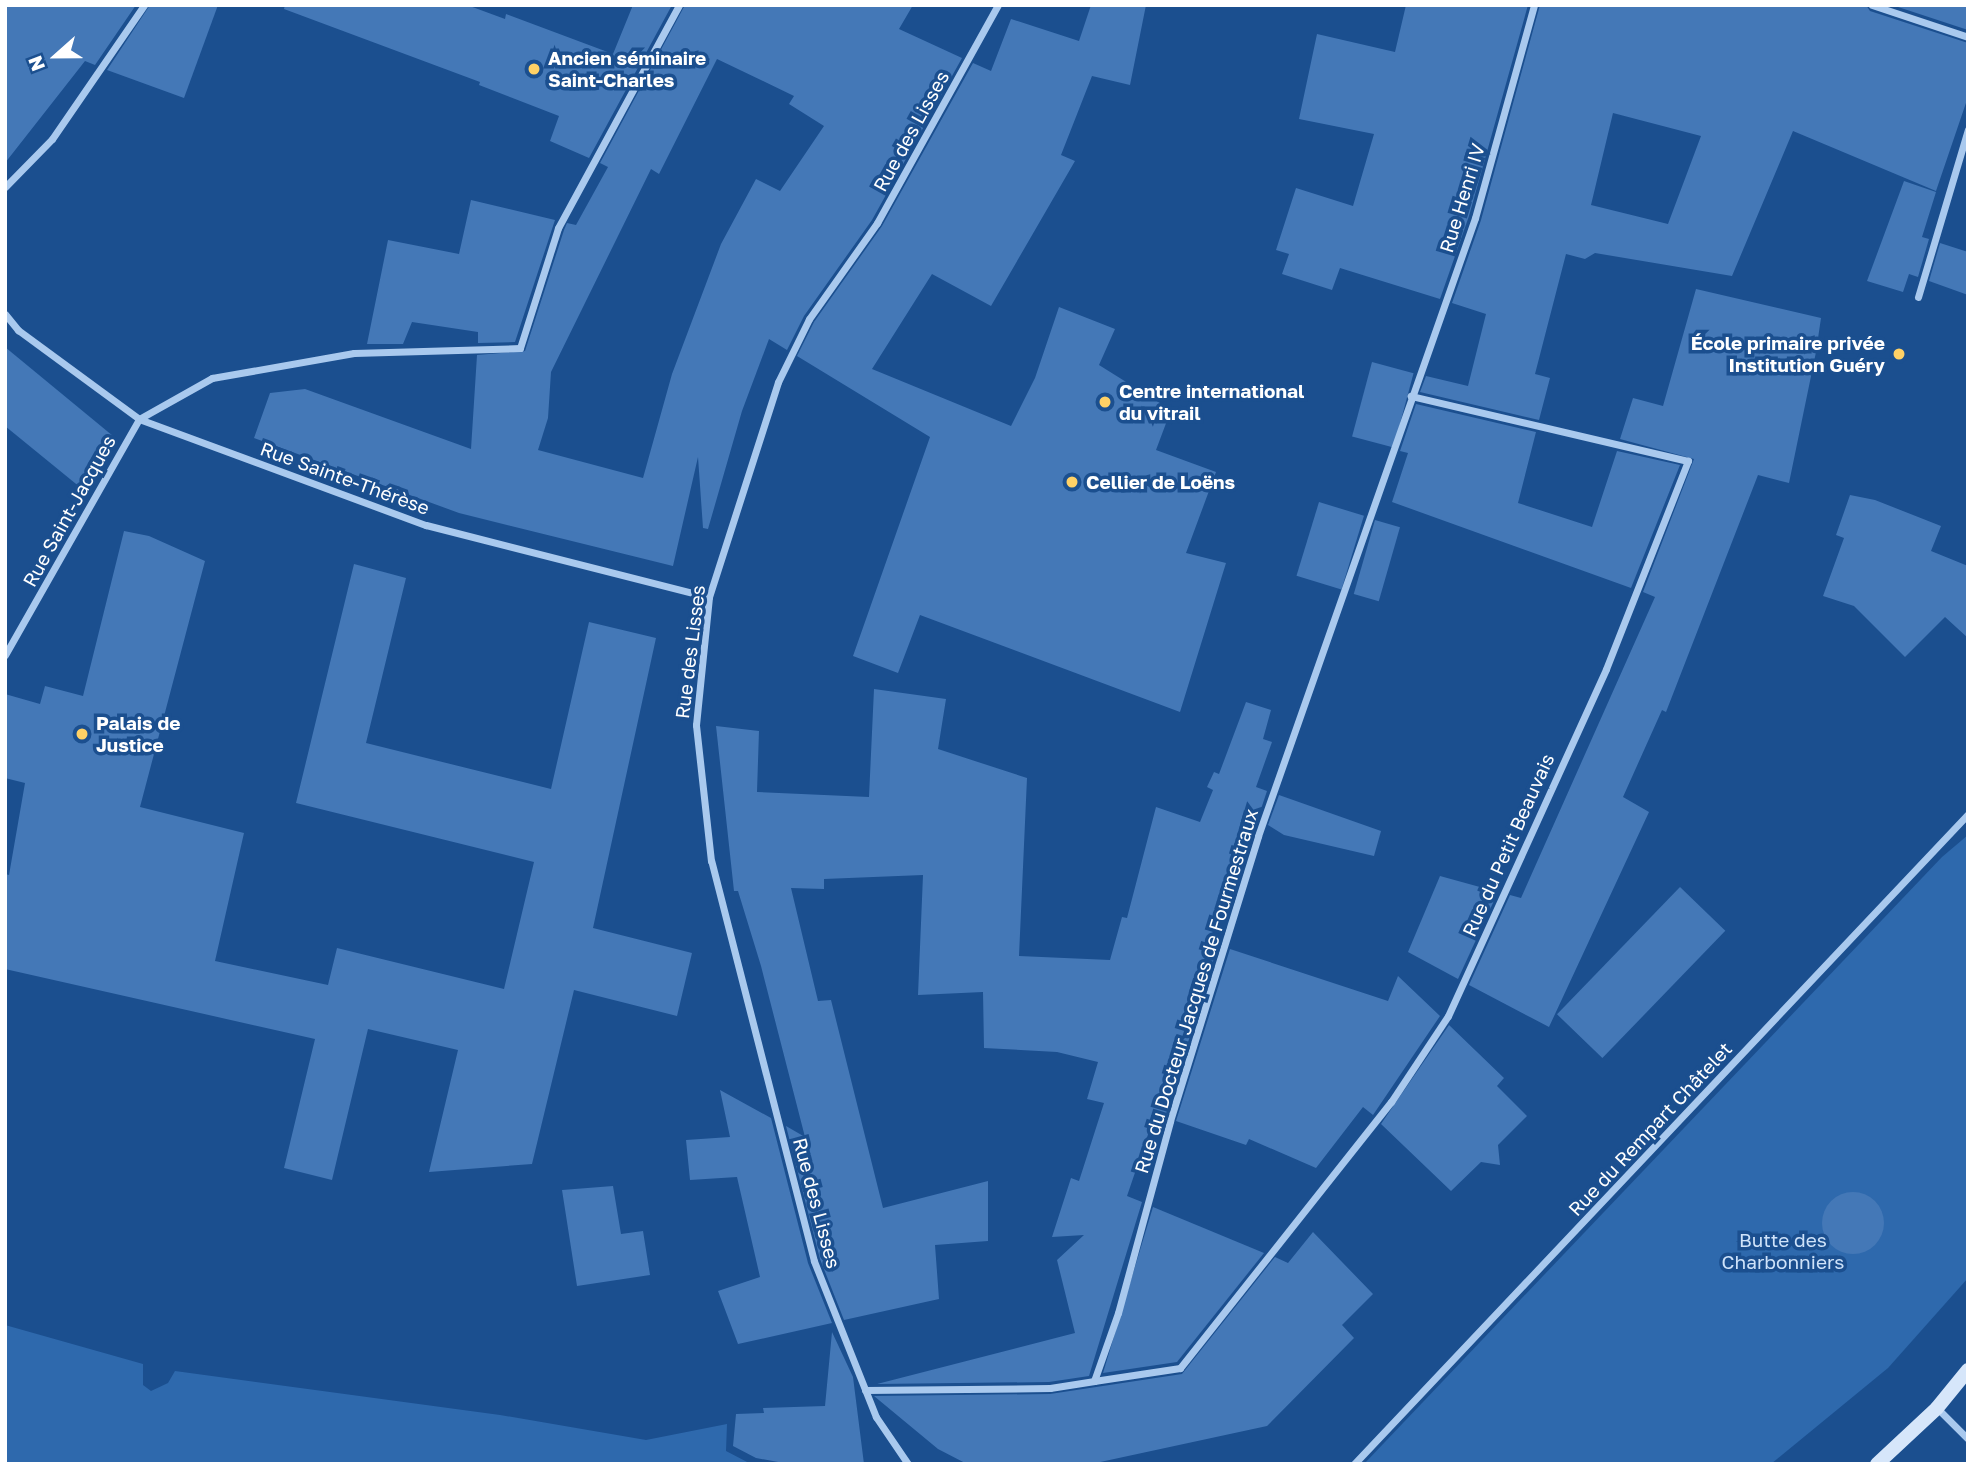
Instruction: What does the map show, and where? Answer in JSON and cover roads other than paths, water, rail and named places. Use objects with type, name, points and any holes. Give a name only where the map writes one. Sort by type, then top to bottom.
[{"type":"main road","points":[[1877,1464],[1937,1408],[1968,1370]]},
{"type":"street","points":[[5,187],[52,139],[144,5]]},
{"type":"street","points":[[139,418],[212,378],[354,353],[520,348],[558,229],[679,5]]},
{"type":"street","name":"Rue des Lisses","points":[[908,1464],[890,1443],[865,1390],[814,1261],[711,860],[695,725],[709,597],[778,382],[809,319],[877,223],[999,5]]},
{"type":"street","name":"Rue Henri IV","points":[[1410,396],[1475,218],[1534,5]]},
{"type":"street","points":[[1871,5],[1968,37]]},
{"type":"street","points":[[1918,297],[1968,129]]},
{"type":"street","name":"Rue Sainte-Thérèse","points":[[5,314],[18,330],[139,418],[426,525],[709,597]]},
{"type":"street","name":"Rue du Docteur Jacques de Fourmestraux","points":[[1094,1381],[1118,1313],[1170,1121],[1258,836],[1410,396]]},
{"type":"street","name":"Rue du Petit Beauvais","points":[[1094,1381],[1180,1368],[1391,1102],[1448,1016],[1606,669],[1688,461],[1410,396]]},
{"type":"street","name":"Rue Saint-Jacques","points":[[5,655],[139,418]]},
{"type":"street","name":"Rue du Rempart Châtelet","points":[[1354,1464],[1968,814]]},
{"type":"street","points":[[865,1390],[1050,1388],[1094,1381]]},
{"type":"street","points":[[1937,1408],[1968,1439]]},
{"type":"place","name":"Ancien séminaire Saint-Charles","points":[[534,69]]},
{"type":"place","name":"École primaire privée Institution Guéry","points":[[1899,354]]},
{"type":"place","name":"Centre international du vitrail","points":[[1105,402]]},
{"type":"place","name":"Cellier de Loëns","points":[[1072,482]]},
{"type":"place","name":"Palais de Justice","points":[[82,734]]},
{"type":"park label","name":"Butte des Charbonniers","points":[[1783,1251]]}]
